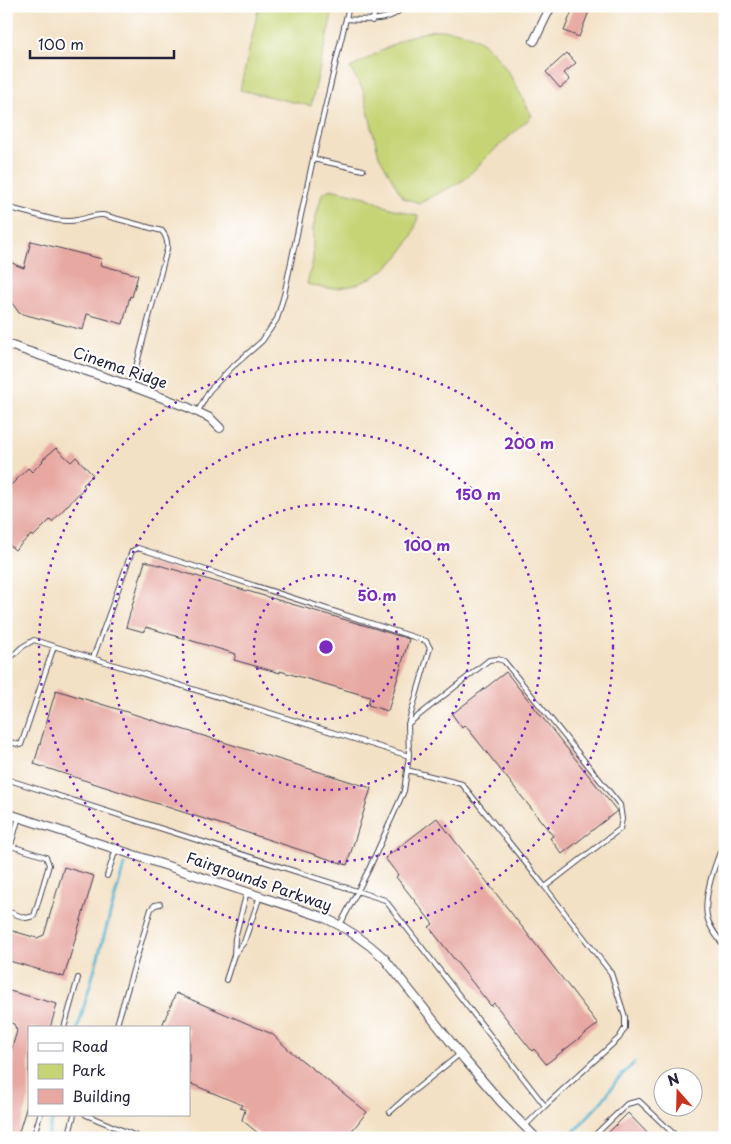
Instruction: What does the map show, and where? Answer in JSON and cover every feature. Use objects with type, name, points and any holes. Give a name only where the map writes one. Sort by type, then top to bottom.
[{"type":"street","points":[[534,40],[551,6]]},
{"type":"street","name":"Cinema Ridge","points":[[6,344],[131,386],[198,411],[210,418],[220,428]]},
{"type":"street","name":"Fairgrounds Parkway","points":[[6,813],[323,917],[356,934],[384,958],[460,1054],[501,1102],[536,1138]]},
{"type":"lane","points":[[198,411],[210,391],[230,369],[262,340],[277,319],[349,6]]},
{"type":"lane","points":[[372,21],[377,6]]},
{"type":"lane","points":[[346,18],[372,21],[387,17],[400,10],[403,6]]},
{"type":"lane","points":[[313,159],[363,170]]},
{"type":"lane","points":[[6,207],[64,221],[77,220],[98,214],[162,231],[166,236],[167,249],[131,386]]},
{"type":"lane","points":[[93,658],[132,550],[138,548],[426,641],[430,648],[408,724],[409,756],[404,791],[340,925]]},
{"type":"lane","points":[[6,662],[22,647],[34,640],[409,756]]},
{"type":"lane","points":[[6,741],[21,745],[54,646]]},
{"type":"lane","points":[[408,724],[489,660],[498,659],[504,661],[620,805],[622,819],[620,829],[545,887]]},
{"type":"lane","points":[[407,770],[462,784],[611,973],[625,1017],[625,1028],[619,1038],[525,1126]]},
{"type":"lane","points":[[6,779],[385,900],[545,1106]]},
{"type":"lane","points":[[6,862],[19,817]]},
{"type":"lane","points":[[725,839],[707,892],[707,916],[725,947]]},
{"type":"lane","points":[[6,911],[26,918],[34,916],[49,865],[46,857],[11,846]]},
{"type":"lane","points":[[107,876],[116,849]]},
{"type":"lane","points":[[226,980],[234,955],[235,938],[247,892]]},
{"type":"lane","points":[[234,955],[244,942],[260,896]]},
{"type":"lane","points":[[117,1026],[150,909],[160,904]]},
{"type":"lane","points":[[65,1026],[78,978]]},
{"type":"lane","points":[[390,1112],[460,1054]]},
{"type":"lane","points":[[592,1138],[627,1104],[639,1101],[678,1138]]},
{"type":"lane","points":[[33,1138],[40,1116]]},
{"type":"lane","points":[[68,1138],[74,1116]]},
{"type":"lane","points":[[88,1116],[142,1138]]},
{"type":"green space","points":[[259,6],[334,6],[311,106],[240,90]]},
{"type":"green space","points":[[433,30],[460,32],[474,37],[486,45],[496,55],[512,78],[532,116],[464,180],[420,203],[403,198],[379,156],[363,90],[350,68],[407,37]]},
{"type":"green space","points":[[330,189],[366,197],[387,207],[418,216],[411,238],[390,264],[378,274],[351,286],[322,288],[307,284],[313,260],[313,228],[322,194]]},
{"type":"building","points":[[574,6],[583,6],[590,9],[579,37],[564,31]]},
{"type":"building","points":[[567,53],[576,63],[564,73],[570,80],[560,88],[546,72]]},
{"type":"building","points":[[31,241],[102,259],[100,265],[138,275],[132,297],[130,296],[123,324],[87,314],[83,330],[19,313],[6,296],[6,259],[24,268]]},
{"type":"building","points":[[56,448],[71,462],[76,457],[93,475],[83,485],[85,487],[52,522],[50,520],[33,537],[31,535],[15,550],[6,542],[6,490],[28,468],[32,472]]},
{"type":"building","points":[[145,561],[409,639],[388,711],[368,705],[370,697],[234,660],[236,654],[146,627],[144,632],[126,627]]},
{"type":"building","points":[[506,672],[617,811],[562,854],[550,838],[553,836],[465,725],[462,728],[452,714]]},
{"type":"building","points":[[56,690],[371,788],[347,865],[34,764]]},
{"type":"building","points":[[437,818],[598,1024],[546,1064],[534,1049],[532,1051],[494,1003],[491,1006],[429,927],[433,924],[396,877],[398,875],[385,858]]},
{"type":"building","points":[[64,867],[94,876],[64,977],[6,960],[6,929],[37,938],[44,935]]},
{"type":"building","points":[[6,990],[57,1004],[51,1026],[28,1026],[28,1102],[17,1138],[6,1138],[6,1067],[17,1031],[14,1024],[6,1022]]},
{"type":"building","points":[[176,993],[272,1034],[289,1050],[367,1112],[346,1138],[264,1138],[242,1120],[245,1110],[240,1108],[242,1105],[190,1083],[190,1026],[162,1026]]},
{"type":"building","points":[[628,1113],[652,1138],[603,1138]]},
{"type":"waterway","points":[[79,1026],[124,865]]},
{"type":"waterway","points":[[568,1138],[602,1101],[617,1080],[634,1063]]},
{"type":"waterway","points":[[47,1138],[54,1116]]}]
